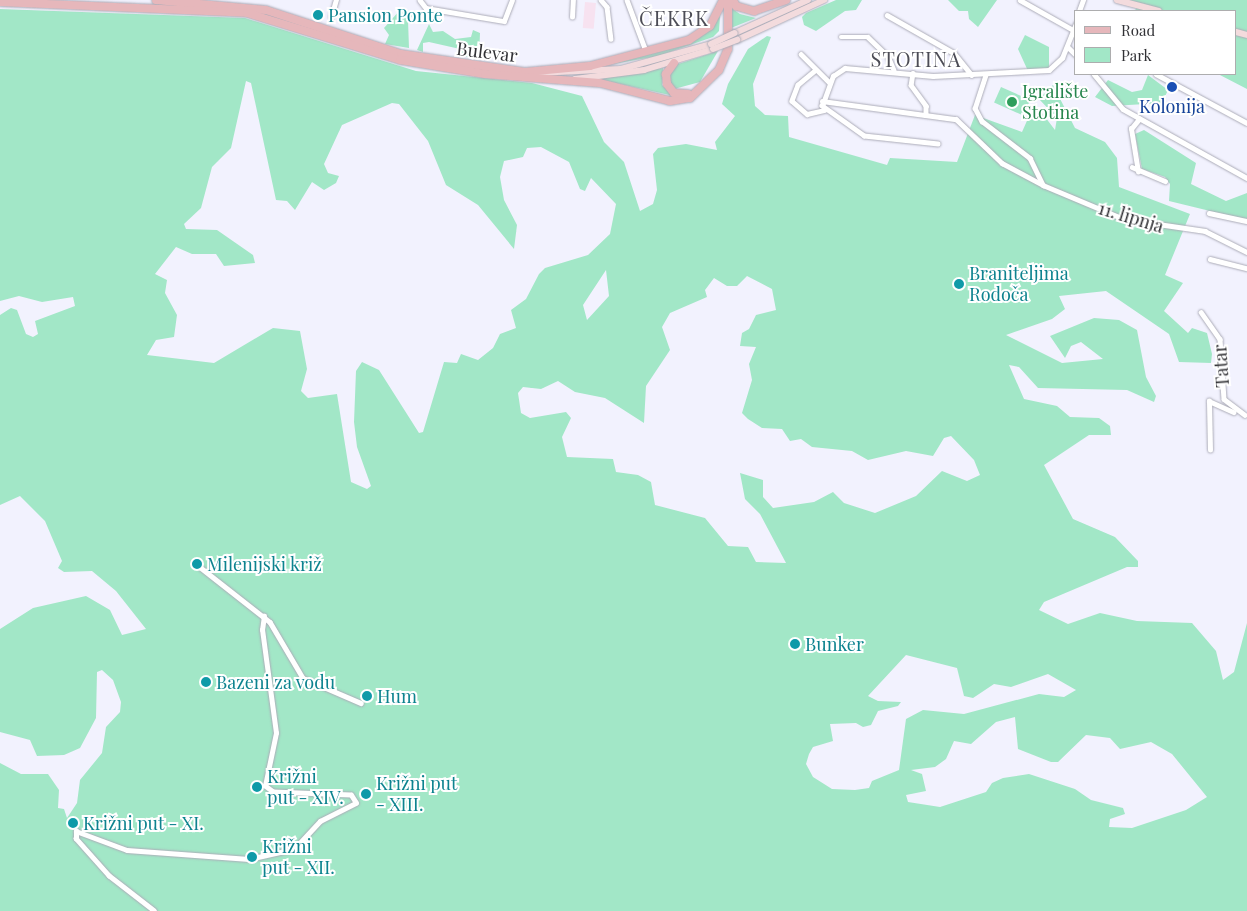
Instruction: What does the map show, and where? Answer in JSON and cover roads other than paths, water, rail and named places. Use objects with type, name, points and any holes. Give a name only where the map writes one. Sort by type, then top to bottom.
[{"type":"main road","name":"Bulevar","points":[[156,0],[266,10],[401,54],[525,72],[621,68],[712,47],[736,37],[808,0]]},
{"type":"main road","points":[[525,72],[590,66],[646,51],[704,32],[716,20],[723,0]]},
{"type":"main road","points":[[0,2],[247,13],[400,60],[485,74],[571,79],[670,101],[697,92],[726,58],[728,0]]},
{"type":"main road","points":[[733,0],[736,6],[754,11],[786,0]]},
{"type":"main road","points":[[736,37],[824,0]]},
{"type":"main road","points":[[1117,0],[1155,10]]},
{"type":"main road","points":[[571,79],[674,63],[712,47]]},
{"type":"main road","points":[[674,63],[666,74],[670,90],[680,95],[697,92]]},
{"type":"street","points":[[331,17],[336,0]]},
{"type":"street","points":[[420,0],[426,8],[504,21],[512,0]]},
{"type":"street","points":[[572,17],[573,0]]},
{"type":"street","points":[[601,0],[607,7],[611,38]]},
{"type":"street","points":[[627,0],[646,51]]},
{"type":"street","points":[[1020,0],[1074,29]]},
{"type":"street","points":[[888,15],[903,27],[954,53],[972,75]]},
{"type":"street","points":[[938,144],[868,138],[825,110],[822,101],[829,82],[845,68],[972,75],[1049,70],[1068,47],[1074,32]]},
{"type":"street","points":[[841,37],[868,37],[888,56],[894,70]]},
{"type":"street","points":[[1068,47],[1074,53]]},
{"type":"street","points":[[801,54],[829,82]]},
{"type":"street","points":[[816,70],[798,85],[792,101],[808,114],[825,110]]},
{"type":"street","points":[[913,73],[911,85],[926,106],[926,115]]},
{"type":"street","points":[[986,75],[975,108],[982,121],[1030,158],[1043,185]]},
{"type":"street","points":[[1095,75],[1123,109],[1247,178]]},
{"type":"street","points":[[1158,75],[1247,123]]},
{"type":"street","name":"11. lipnja","points":[[822,101],[926,115],[940,114],[963,124],[1002,162],[1043,185],[1124,219],[1168,229],[1205,231],[1247,252]]},
{"type":"street","points":[[1138,172],[1131,129],[1139,119]]},
{"type":"street","points":[[1132,167],[1138,172],[1165,181]]},
{"type":"street","points":[[1209,213],[1247,221]]},
{"type":"street","points":[[1210,259],[1247,268]]},
{"type":"street","name":"Tatar","points":[[1201,312],[1220,339],[1224,399],[1246,415]]},
{"type":"street","name":"Tatar","points":[[1210,450],[1209,401],[1246,415]]},
{"type":"street","points":[[200,567],[264,616],[302,678],[362,703]]},
{"type":"street","points":[[154,911],[103,870],[76,839],[76,831],[128,850],[249,859],[294,849],[320,821],[356,802],[351,796],[273,792],[265,786],[276,732],[262,630],[264,616]]},
{"type":"place","name":"Pansion Ponte","points":[[318,15]]},
{"type":"place","name":"Kolonija","points":[[1172,87]]},
{"type":"place","name":"Igralište Stotina","points":[[1012,102]]},
{"type":"place","name":"Braniteljima Rodoča","points":[[959,284]]},
{"type":"place","name":"Milenijski križ","points":[[197,564]]},
{"type":"place","name":"Bunker","points":[[795,644]]},
{"type":"place","name":"Bazeni za vodu","points":[[206,682]]},
{"type":"place","name":"Hum","points":[[367,696]]},
{"type":"place","name":"Križni put - XIV.","points":[[257,787]]},
{"type":"place","name":"Križni put - XIII.","points":[[366,794]]},
{"type":"place","name":"Križni put - XI.","points":[[73,823]]},
{"type":"place","name":"Križni put - XII.","points":[[252,857]]},
{"type":"district","name":"ČEKRK","points":[[674,17]]},
{"type":"district","name":"STOTINA","points":[[916,58]]}]
